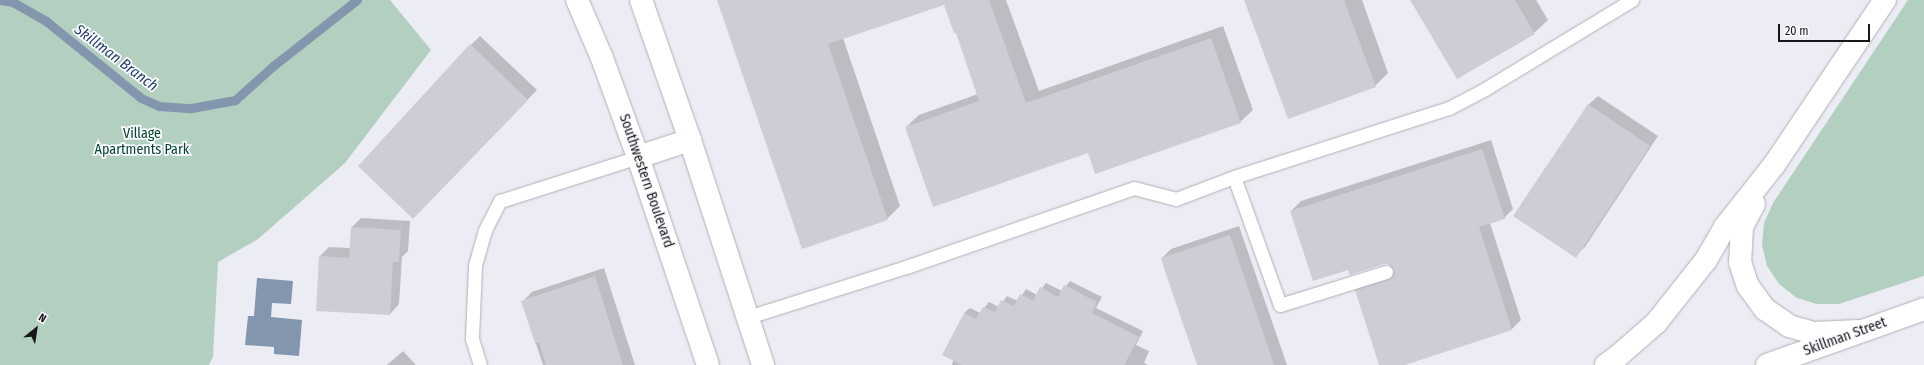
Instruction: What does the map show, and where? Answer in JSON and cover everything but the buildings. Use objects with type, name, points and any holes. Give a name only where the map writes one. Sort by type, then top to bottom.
[{"type":"main road","name":"Southwestern Boulevard","points":[[577,0],[602,58],[638,157],[708,365]]},
{"type":"main road","points":[[641,0],[690,140],[763,365]]},
{"type":"main road","points":[[1606,365],[1618,357],[1656,323],[1706,260],[1725,227],[1774,165],[1885,0]]},
{"type":"main road","points":[[638,157],[690,140]]},
{"type":"main road","points":[[1774,165],[1742,227],[1740,262],[1748,286],[1765,310],[1789,326],[1814,333],[1860,331]]},
{"type":"main road","name":"Skillman Street","points":[[1767,365],[1924,309]]},
{"type":"lane","points":[[748,317],[906,267],[1134,188],[1176,199],[1234,177],[1449,108],[1485,89],[1632,0]]},
{"type":"lane","points":[[480,365],[472,338],[475,265],[485,230],[500,201],[638,157]]},
{"type":"lane","points":[[1234,177],[1280,306],[1386,272]]},
{"type":"green space","name":"Village Apartments Park","points":[[0,0],[390,0],[431,50],[345,163],[258,239],[218,262],[213,357],[209,365],[0,365]]},
{"type":"green space","points":[[1908,0],[1924,0],[1924,276],[1839,304],[1817,304],[1797,298],[1779,284],[1767,266],[1762,245],[1764,223],[1773,203]]},
{"type":"water","points":[[257,278],[293,281],[291,304],[272,303],[271,317],[302,320],[299,356],[274,354],[274,347],[245,345],[248,316],[254,316]]},
{"type":"waterway","name":"Skillman Branch","points":[[0,0],[13,2],[46,21],[141,98],[159,106],[191,108],[235,100],[273,66],[357,0]]}]
